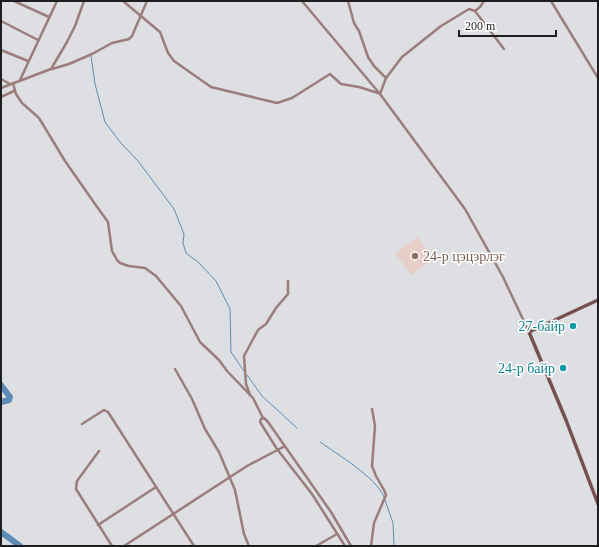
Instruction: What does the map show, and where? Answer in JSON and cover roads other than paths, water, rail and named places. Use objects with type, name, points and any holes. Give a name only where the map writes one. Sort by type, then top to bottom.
[{"type":"street","points":[[14,1],[49,17]]},
{"type":"street","points":[[20,81],[57,1]]},
{"type":"street","points":[[51,69],[75,26],[84,1]]},
{"type":"street","points":[[123,1],[160,32],[168,53],[174,61],[211,87],[277,103],[292,98],[330,74],[341,84],[359,87],[380,94]]},
{"type":"street","points":[[1,88],[51,69],[70,64],[112,43],[129,39],[135,32],[147,1]]},
{"type":"street","points":[[302,1],[380,94],[465,209],[503,277],[529,332],[566,420],[598,504]]},
{"type":"street","points":[[348,1],[354,23],[359,31],[368,57],[374,66],[386,78]]},
{"type":"street","points":[[475,11],[484,1]]},
{"type":"street","points":[[550,1],[598,78]]},
{"type":"street","points":[[380,94],[386,78],[402,57],[441,26],[469,10],[475,11],[504,49]]},
{"type":"street","points":[[1,22],[38,40]]},
{"type":"street","points":[[1,50],[28,61]]},
{"type":"street","points":[[1,79],[12,84],[14,91],[22,103],[39,118],[66,161],[108,222],[109,239],[112,251],[117,260],[120,263],[129,266],[145,268],[156,276],[181,306],[200,342],[219,360],[227,372],[253,398],[263,418],[268,422],[331,512],[351,546]]},
{"type":"street","points":[[1,97],[14,91]]},
{"type":"street","points":[[250,396],[246,384],[244,356],[258,330],[266,324],[276,308],[288,294],[288,281]]},
{"type":"street","points":[[529,332],[598,300]]},
{"type":"street","points":[[175,369],[192,399],[205,429],[219,452],[235,490],[248,546]]},
{"type":"street","points":[[371,546],[374,523],[386,495],[372,466],[375,426],[372,409]]},
{"type":"street","points":[[82,424],[104,410],[108,412],[194,546]]},
{"type":"street","points":[[263,418],[260,422],[277,449],[312,494],[345,546]]},
{"type":"street","points":[[124,546],[229,477],[260,458],[285,446]]},
{"type":"street","points":[[98,451],[77,480],[76,484],[80,495],[112,546]]},
{"type":"street","points":[[98,525],[156,487]]},
{"type":"street","points":[[316,546],[337,534]]},
{"type":"waterway","points":[[91,56],[95,84],[105,122],[120,142],[138,161],[174,209],[184,234],[183,243],[186,253],[198,262],[216,281],[230,309],[231,352],[244,371]]},
{"type":"waterway","points":[[247,375],[262,396],[297,428]]},
{"type":"waterway","points":[[1,385],[10,397],[9,400],[1,402]]},
{"type":"waterway","points":[[320,442],[365,474],[380,490],[384,497]]},
{"type":"waterway","points":[[385,500],[393,523],[394,546]]},
{"type":"waterway","points":[[1,532],[20,546]]},
{"type":"place","name":"24-р цэцэрлэг","points":[[415,256]]},
{"type":"place","name":"27-байр","points":[[573,326]]},
{"type":"place","name":"24-р байр","points":[[563,368]]}]
